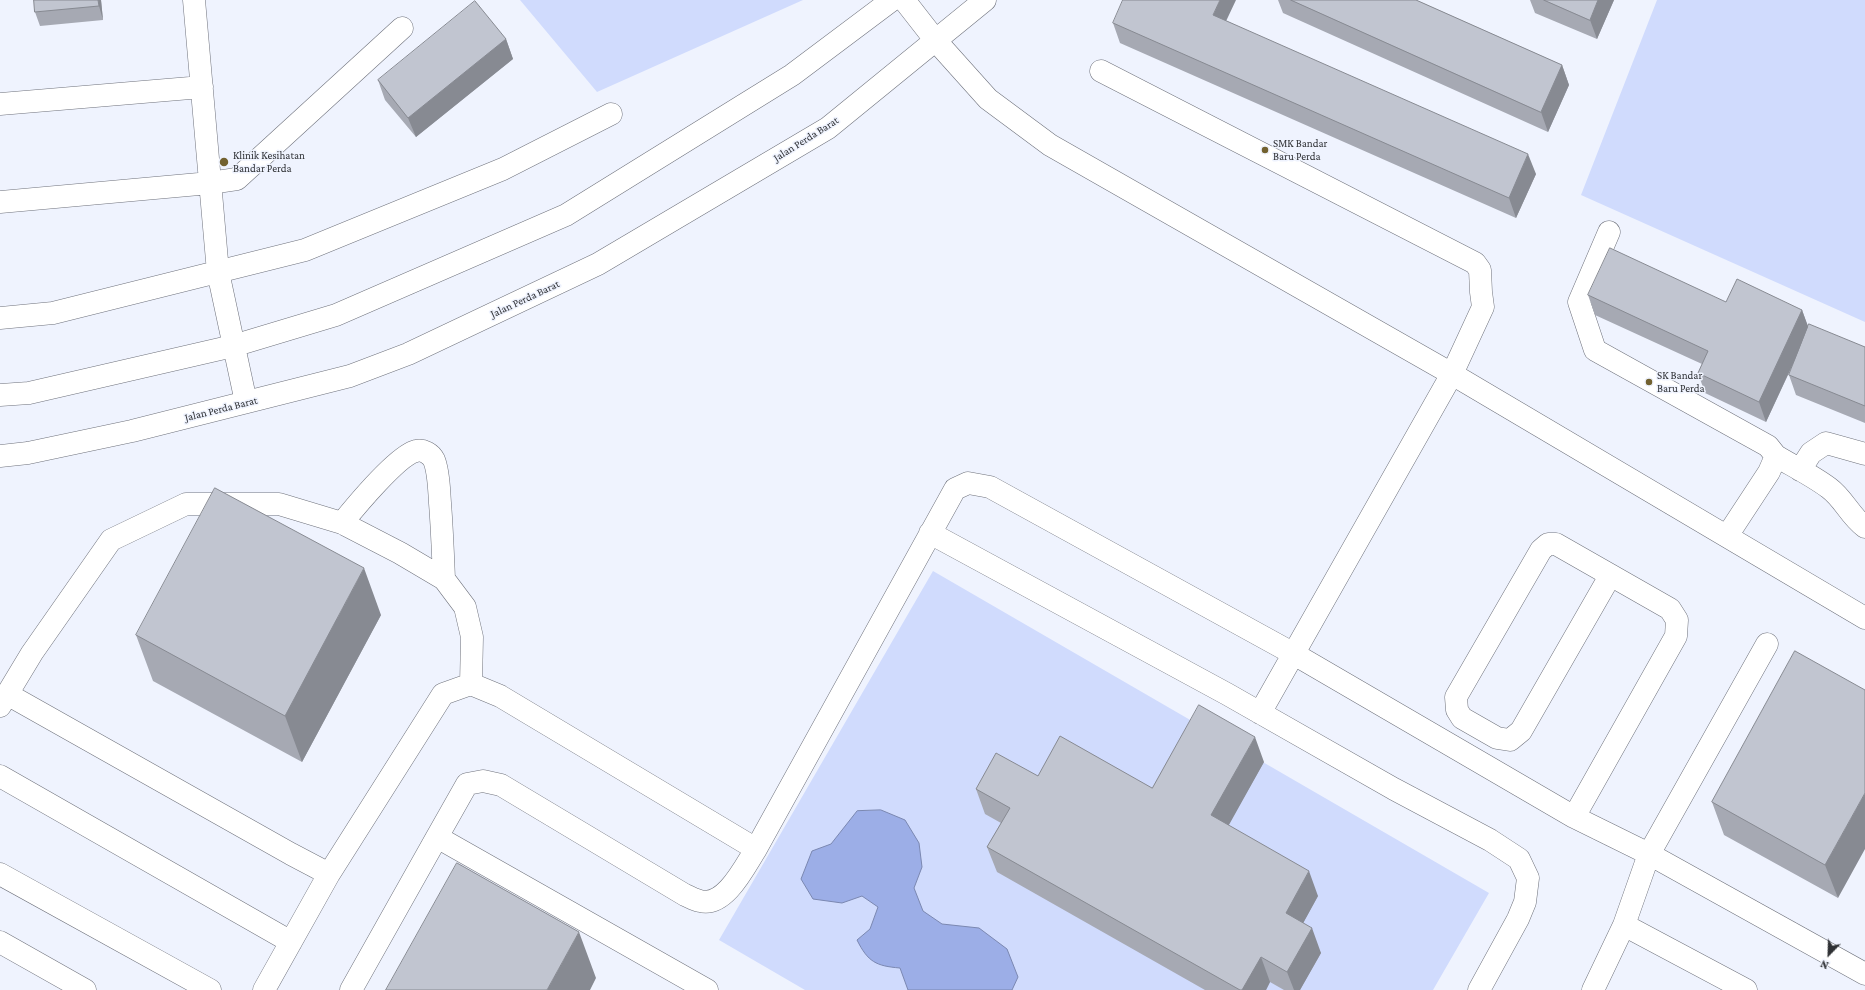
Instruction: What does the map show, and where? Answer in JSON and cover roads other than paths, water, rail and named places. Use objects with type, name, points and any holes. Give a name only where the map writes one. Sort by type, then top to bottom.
[{"type":"street","points":[[194,0],[218,272],[246,402]]},
{"type":"street","points":[[0,395],[29,393],[233,346],[336,316],[566,215],[792,75],[892,0]]},
{"type":"street","points":[[904,0],[936,42],[988,98],[1050,145],[1452,374],[1865,618]]},
{"type":"street","name":"Jalan Perda Barat","points":[[0,456],[28,453],[132,431],[350,376],[401,357],[598,264],[828,128],[936,42],[985,0]]},
{"type":"street","points":[[0,202],[210,183],[237,179],[402,28]]},
{"type":"street","points":[[1101,71],[1475,262],[1480,270],[1480,292],[1483,307],[1452,374],[1260,714]]},
{"type":"street","points":[[0,104],[202,87]]},
{"type":"street","points":[[0,318],[53,313],[304,250],[503,169],[611,114]]},
{"type":"street","points":[[1609,232],[1579,302],[1595,350],[1768,446],[1776,456],[1829,488],[1839,497],[1854,519],[1865,527]]},
{"type":"street","points":[[1800,470],[1811,453],[1826,444],[1865,454]]},
{"type":"street","points":[[342,522],[372,488],[410,453],[418,450],[427,452],[434,459],[439,488],[444,579]]},
{"type":"street","points":[[1727,536],[1770,472],[1776,456]]},
{"type":"street","points":[[351,990],[467,784],[483,781],[501,784],[685,895],[701,902],[717,899],[732,886],[756,849],[955,489],[968,483],[990,487],[1294,654],[1574,817],[1650,854],[1865,974]]},
{"type":"street","points":[[329,874],[4,700],[32,653],[111,540],[186,504],[279,504],[342,522],[444,579],[465,608],[472,637],[472,684]]},
{"type":"street","points":[[930,533],[1387,785],[1490,840],[1519,859],[1528,878],[1525,902],[1518,919],[1479,990]]},
{"type":"street","points":[[1574,817],[1676,636],[1677,620],[1670,609],[1556,544],[1548,544],[1541,550],[1456,697],[1457,710],[1462,718],[1497,738],[1510,740],[1521,731],[1610,576]]},
{"type":"street","points":[[1593,990],[1624,925],[1650,854],[1767,644]]},
{"type":"street","points":[[264,990],[329,874],[443,694],[472,684],[500,696],[756,849]]},
{"type":"street","points":[[0,776],[291,942]]},
{"type":"street","points":[[437,838],[707,990]]},
{"type":"street","points":[[0,874],[210,990]]},
{"type":"street","points":[[1624,925],[1746,990]]},
{"type":"street","points":[[0,942],[85,990]]},
{"type":"water","points":[[881,810],[905,820],[919,843],[922,867],[914,888],[923,911],[942,924],[979,928],[1007,949],[1018,977],[1012,990],[908,990],[900,968],[885,966],[874,962],[865,953],[857,940],[870,929],[878,907],[862,896],[842,903],[813,899],[801,879],[812,851],[831,844],[857,811]]},
{"type":"place","name":"SMK Bandar Baru Perda","points":[[1265,150]]},
{"type":"place","name":"Klinik Kesihatan Bandar Perda","points":[[224,162]]},
{"type":"place","name":"SK Bandar Baru Perda","points":[[1649,382]]}]
